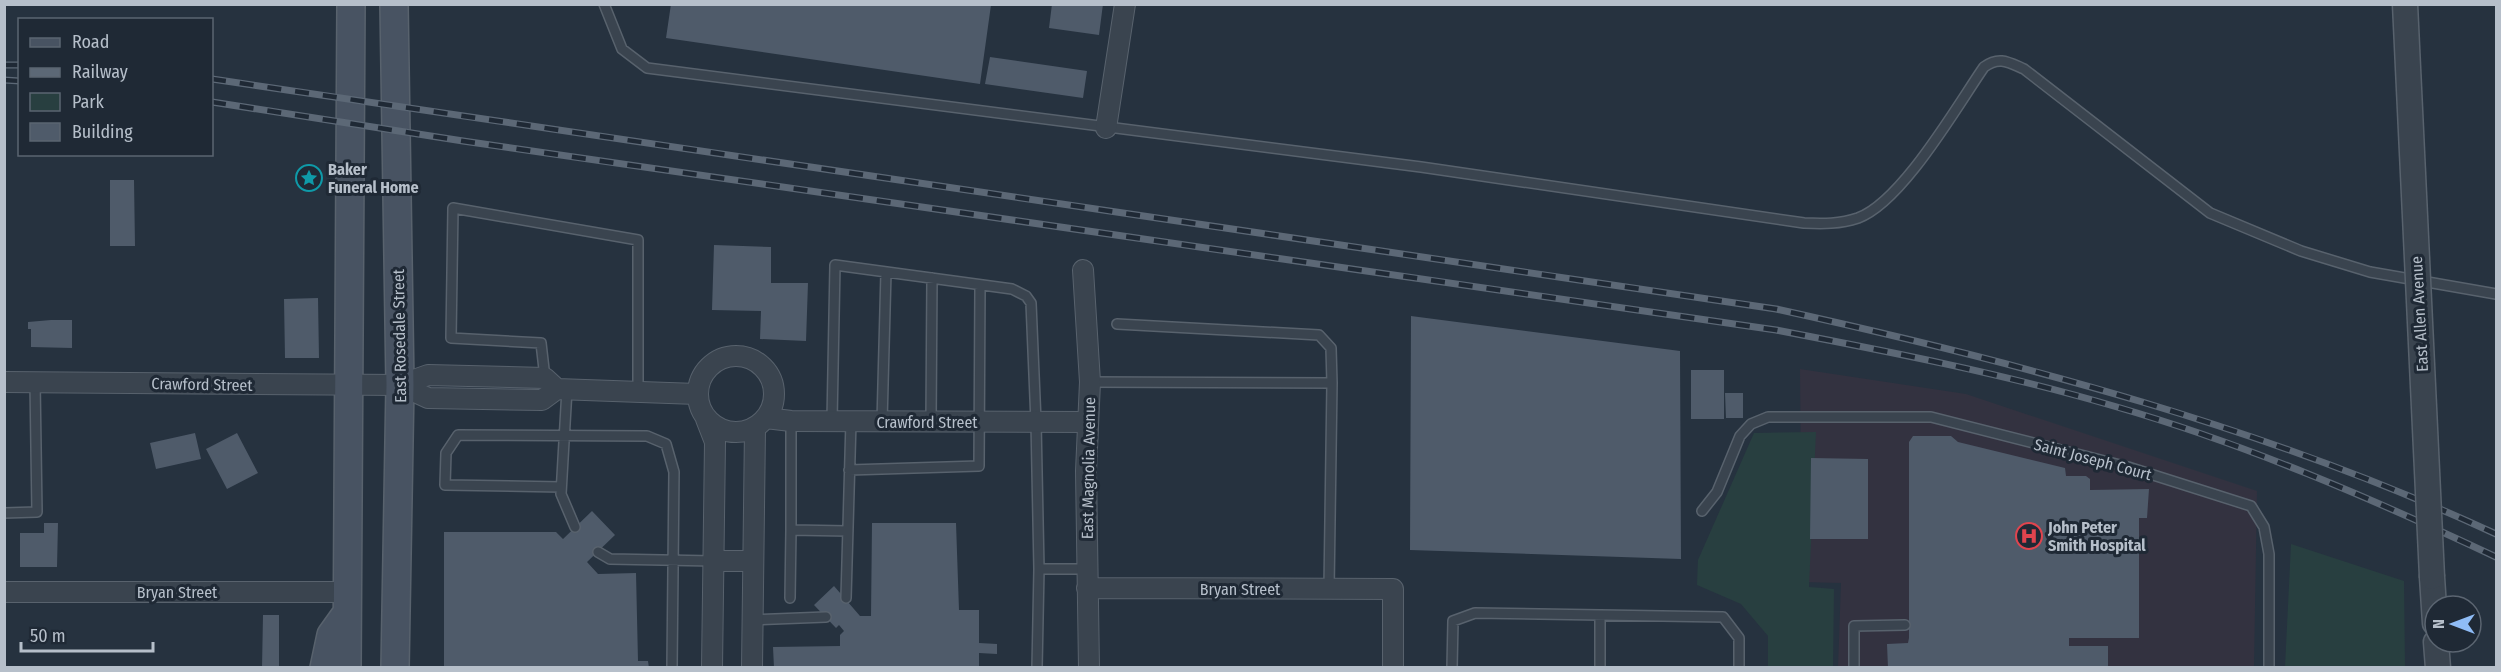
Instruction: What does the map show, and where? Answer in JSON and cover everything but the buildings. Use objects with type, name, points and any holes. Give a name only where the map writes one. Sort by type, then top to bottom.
[{"type":"main road","points":[[347,668],[351,4]]},
{"type":"main road","name":"East Rosedale Street","points":[[394,4],[400,385],[395,668]]},
{"type":"main road","points":[[324,668],[331,635],[349,602]]},
{"type":"street","points":[[1106,128],[1125,4]]},
{"type":"street","name":"East Allen Avenue","points":[[2405,4],[2433,594]]},
{"type":"street","name":"East Magnolia Avenue","points":[[1083,270],[1090,382],[1087,579],[1089,668]]},
{"type":"street","points":[[712,668],[715,442],[696,394],[704,371],[724,357],[748,357],[768,372],[774,395],[760,423],[753,561],[752,668]]},
{"type":"street","name":"Crawford Street","points":[[4,382],[400,385],[428,398],[542,400],[556,386],[696,394]]},
{"type":"street","points":[[706,419],[729,432],[760,423]]},
{"type":"street","name":"Crawford Street","points":[[760,423],[791,421],[1088,422]]},
{"type":"street","points":[[714,561],[753,561]]},
{"type":"street","name":"Bryan Street","points":[[1087,579],[1329,589],[1393,589],[1393,668]]},
{"type":"street","name":"Bryan Street","points":[[4,592],[349,602]]},
{"type":"lane","points":[[604,4],[622,49],[647,68],[1421,167],[1729,214],[1804,223],[1836,224],[1861,217],[1882,203],[1912,170],[1984,67],[1993,60],[2003,60],[2024,69],[2210,213],[2301,251],[2370,272],[2496,294]]},
{"type":"lane","points":[[575,527],[561,494],[564,435],[556,386],[542,343],[451,338],[453,208],[638,240],[638,392]]},
{"type":"lane","points":[[846,598],[849,470],[842,421],[835,265],[1012,289],[1026,296],[1031,303],[1036,422],[1037,668]]},
{"type":"lane","points":[[882,422],[886,272]]},
{"type":"lane","points":[[931,422],[932,278]]},
{"type":"lane","points":[[849,470],[979,466],[977,422],[980,285]]},
{"type":"lane","points":[[1117,324],[1319,335],[1331,348],[1329,589]]},
{"type":"lane","points":[[4,513],[37,512],[35,382]]},
{"type":"lane","points":[[1090,382],[1332,382]]},
{"type":"lane","name":"Saint Joseph Court","points":[[1702,511],[1717,492],[1740,436],[1751,424],[1768,417],[1931,417],[2128,467],[2251,506],[2264,527],[2269,554],[2269,668]]},
{"type":"lane","points":[[790,598],[791,421]]},
{"type":"lane","points":[[561,487],[445,485],[446,453],[458,435],[647,436],[666,444],[674,472],[675,560],[672,668]]},
{"type":"lane","points":[[791,530],[848,531]]},
{"type":"lane","points":[[598,552],[610,559],[714,561]]},
{"type":"lane","points":[[1038,568],[1087,579]]},
{"type":"lane","points":[[1452,668],[1453,621],[1475,613],[1723,617],[1739,638],[1739,668]]},
{"type":"lane","points":[[1600,615],[1600,668]]},
{"type":"lane","points":[[752,620],[826,617]]},
{"type":"lane","points":[[1854,668],[1854,626],[1905,625]]},
{"type":"shaded area","name":"John Peter Smith Hospital","points":[[1800,369],[1966,394],[2257,491],[2254,667],[1838,667],[1841,583],[1802,582]]},
{"type":"green space","points":[[1816,432],[1809,587],[1834,589],[1833,667],[1768,667],[1768,636],[1741,604],[1697,585],[1698,560],[1754,433]]},
{"type":"green space","points":[[2291,544],[2404,581],[2405,667],[2285,667]]},
{"type":"railway","points":[[4,65],[18,65]]},
{"type":"railway","points":[[213,79],[1776,309],[2052,376],[2232,430],[2409,496],[2496,534]]},
{"type":"railway","points":[[4,80],[18,81]]},
{"type":"railway","points":[[213,102],[463,141],[1776,330],[1948,364],[2075,395],[2214,438],[2310,474],[2496,557]]},
{"type":"place","name":"Baker Funeral Home","points":[[309,178]]},
{"type":"place","name":"John Peter Smith Hospital","points":[[2029,536]]}]
